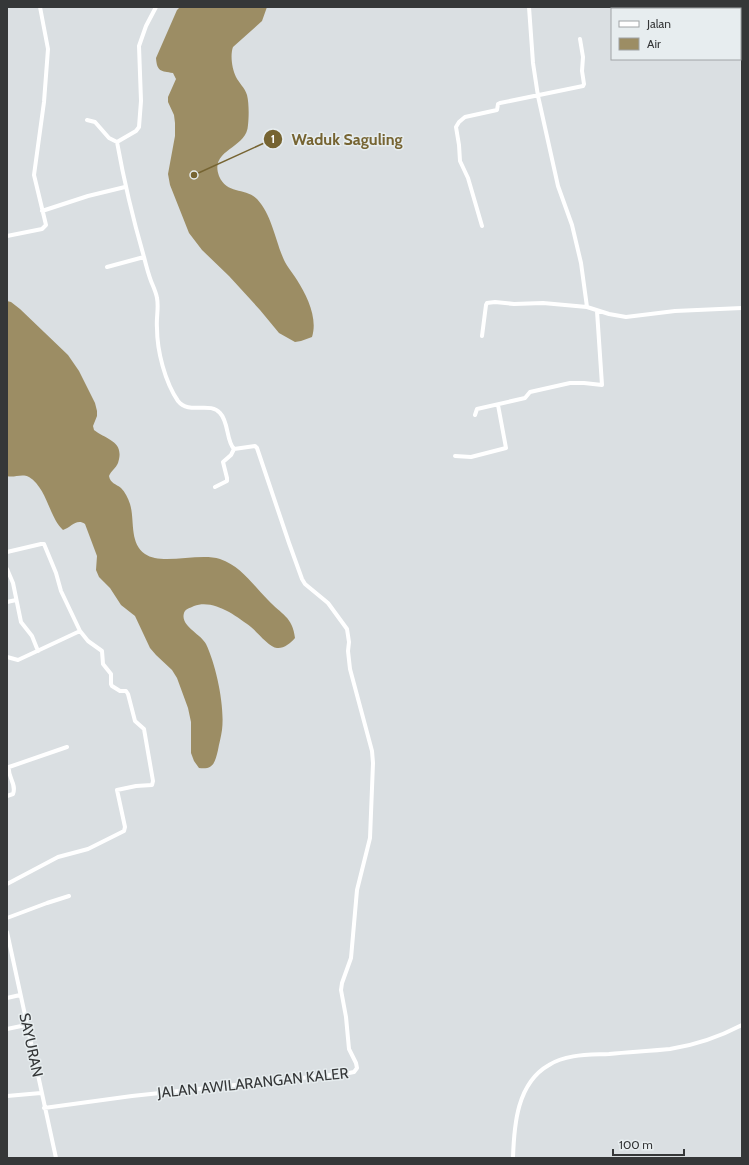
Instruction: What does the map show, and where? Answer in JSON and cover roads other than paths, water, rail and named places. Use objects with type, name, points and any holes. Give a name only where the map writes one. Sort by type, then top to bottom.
[{"type":"street","points":[[7,234],[44,228],[46,222],[34,175],[44,102],[48,49],[40,7]]},
{"type":"street","points":[[117,142],[136,131],[139,127],[141,101],[139,46],[146,26],[156,7]]},
{"type":"street","points":[[529,7],[532,63],[538,96],[558,186],[572,225],[581,263],[587,307]]},
{"type":"street","points":[[482,226],[468,178],[459,160],[459,146],[456,128],[457,124],[465,117],[497,110],[498,104],[500,103],[584,85],[582,71],[583,58],[580,39]]},
{"type":"street","points":[[87,120],[95,122],[109,138],[117,142]]},
{"type":"street","points":[[117,142],[125,187],[144,257],[157,296],[157,334],[159,355],[178,401],[183,406],[191,408],[215,409],[220,412],[234,449],[231,455],[223,462],[227,481],[215,487]]},
{"type":"street","points":[[42,211],[81,198],[125,187]]},
{"type":"street","points":[[107,267],[144,257]]},
{"type":"street","points":[[482,336],[487,303],[495,302],[514,304],[543,303],[587,307],[616,316],[626,317],[675,311],[742,308]]},
{"type":"street","points":[[475,415],[477,409],[525,398],[529,392],[541,389],[570,383],[584,382],[602,385],[597,311]]},
{"type":"street","points":[[455,456],[471,457],[506,448],[498,405]]},
{"type":"street","name":"JALAN AWILARANGAN KALER","points":[[44,1108],[132,1096],[349,1073],[354,1072],[357,1068],[349,1049],[346,1017],[341,990],[342,982],[351,958],[357,890],[370,838],[373,763],[372,751],[350,669],[347,629],[328,603],[305,584],[302,579],[258,448],[255,446],[238,450],[234,449]]},
{"type":"street","points":[[7,552],[44,544],[61,591],[80,631],[88,641],[102,652],[103,664],[110,672],[112,686],[120,691],[126,691],[128,694],[135,721],[144,729],[153,782],[152,785],[136,786],[117,790],[126,827],[124,831],[88,849],[58,857],[7,884]]},
{"type":"street","points":[[7,569],[13,583],[21,622],[32,636],[38,651]]},
{"type":"street","points":[[7,602],[16,600]]},
{"type":"street","points":[[7,657],[18,660],[80,631]]},
{"type":"street","points":[[7,796],[14,794],[15,789],[9,772],[9,767],[67,747]]},
{"type":"street","points":[[7,918],[69,896]]},
{"type":"street","name":"SAYURAN","points":[[7,932],[56,1158]]},
{"type":"street","points":[[7,998],[20,995]]},
{"type":"street","points":[[7,1029],[26,1025]]},
{"type":"street","points":[[513,1158],[515,1130],[521,1100],[533,1078],[549,1065],[571,1057],[670,1049],[686,1046],[712,1038],[742,1025]]},
{"type":"street","points":[[7,1096],[41,1093]]},
{"type":"water","points":[[180,7],[267,7],[262,21],[233,47],[232,50],[233,70],[248,98],[248,125],[246,133],[242,139],[224,154],[219,160],[217,167],[222,182],[231,188],[252,195],[262,205],[266,212],[284,260],[301,286],[308,300],[314,322],[312,337],[295,342],[279,333],[229,276],[202,250],[189,233],[170,185],[168,174],[175,136],[175,123],[174,115],[168,102],[168,97],[176,79],[173,73],[160,70],[157,66],[156,58],[177,10]]},
{"type":"water","points":[[7,301],[11,302],[20,309],[68,355],[79,371],[95,403],[97,416],[93,426],[94,430],[114,442],[119,450],[120,456],[118,463],[109,476],[112,482],[121,488],[125,493],[130,504],[133,531],[140,549],[145,554],[161,559],[211,557],[227,562],[246,576],[268,600],[286,616],[292,625],[295,638],[282,648],[277,648],[267,643],[251,627],[239,618],[217,607],[202,604],[188,609],[184,613],[185,622],[206,644],[219,686],[223,720],[222,730],[216,759],[210,767],[199,768],[191,753],[191,722],[188,708],[177,678],[172,670],[150,648],[135,616],[121,605],[110,588],[99,577],[96,570],[97,556],[85,524],[79,522],[63,530],[54,518],[44,495],[35,482],[26,476],[7,476]]},
{"type":"place","name":"Waduk Saguling","points":[[194,175]]}]
